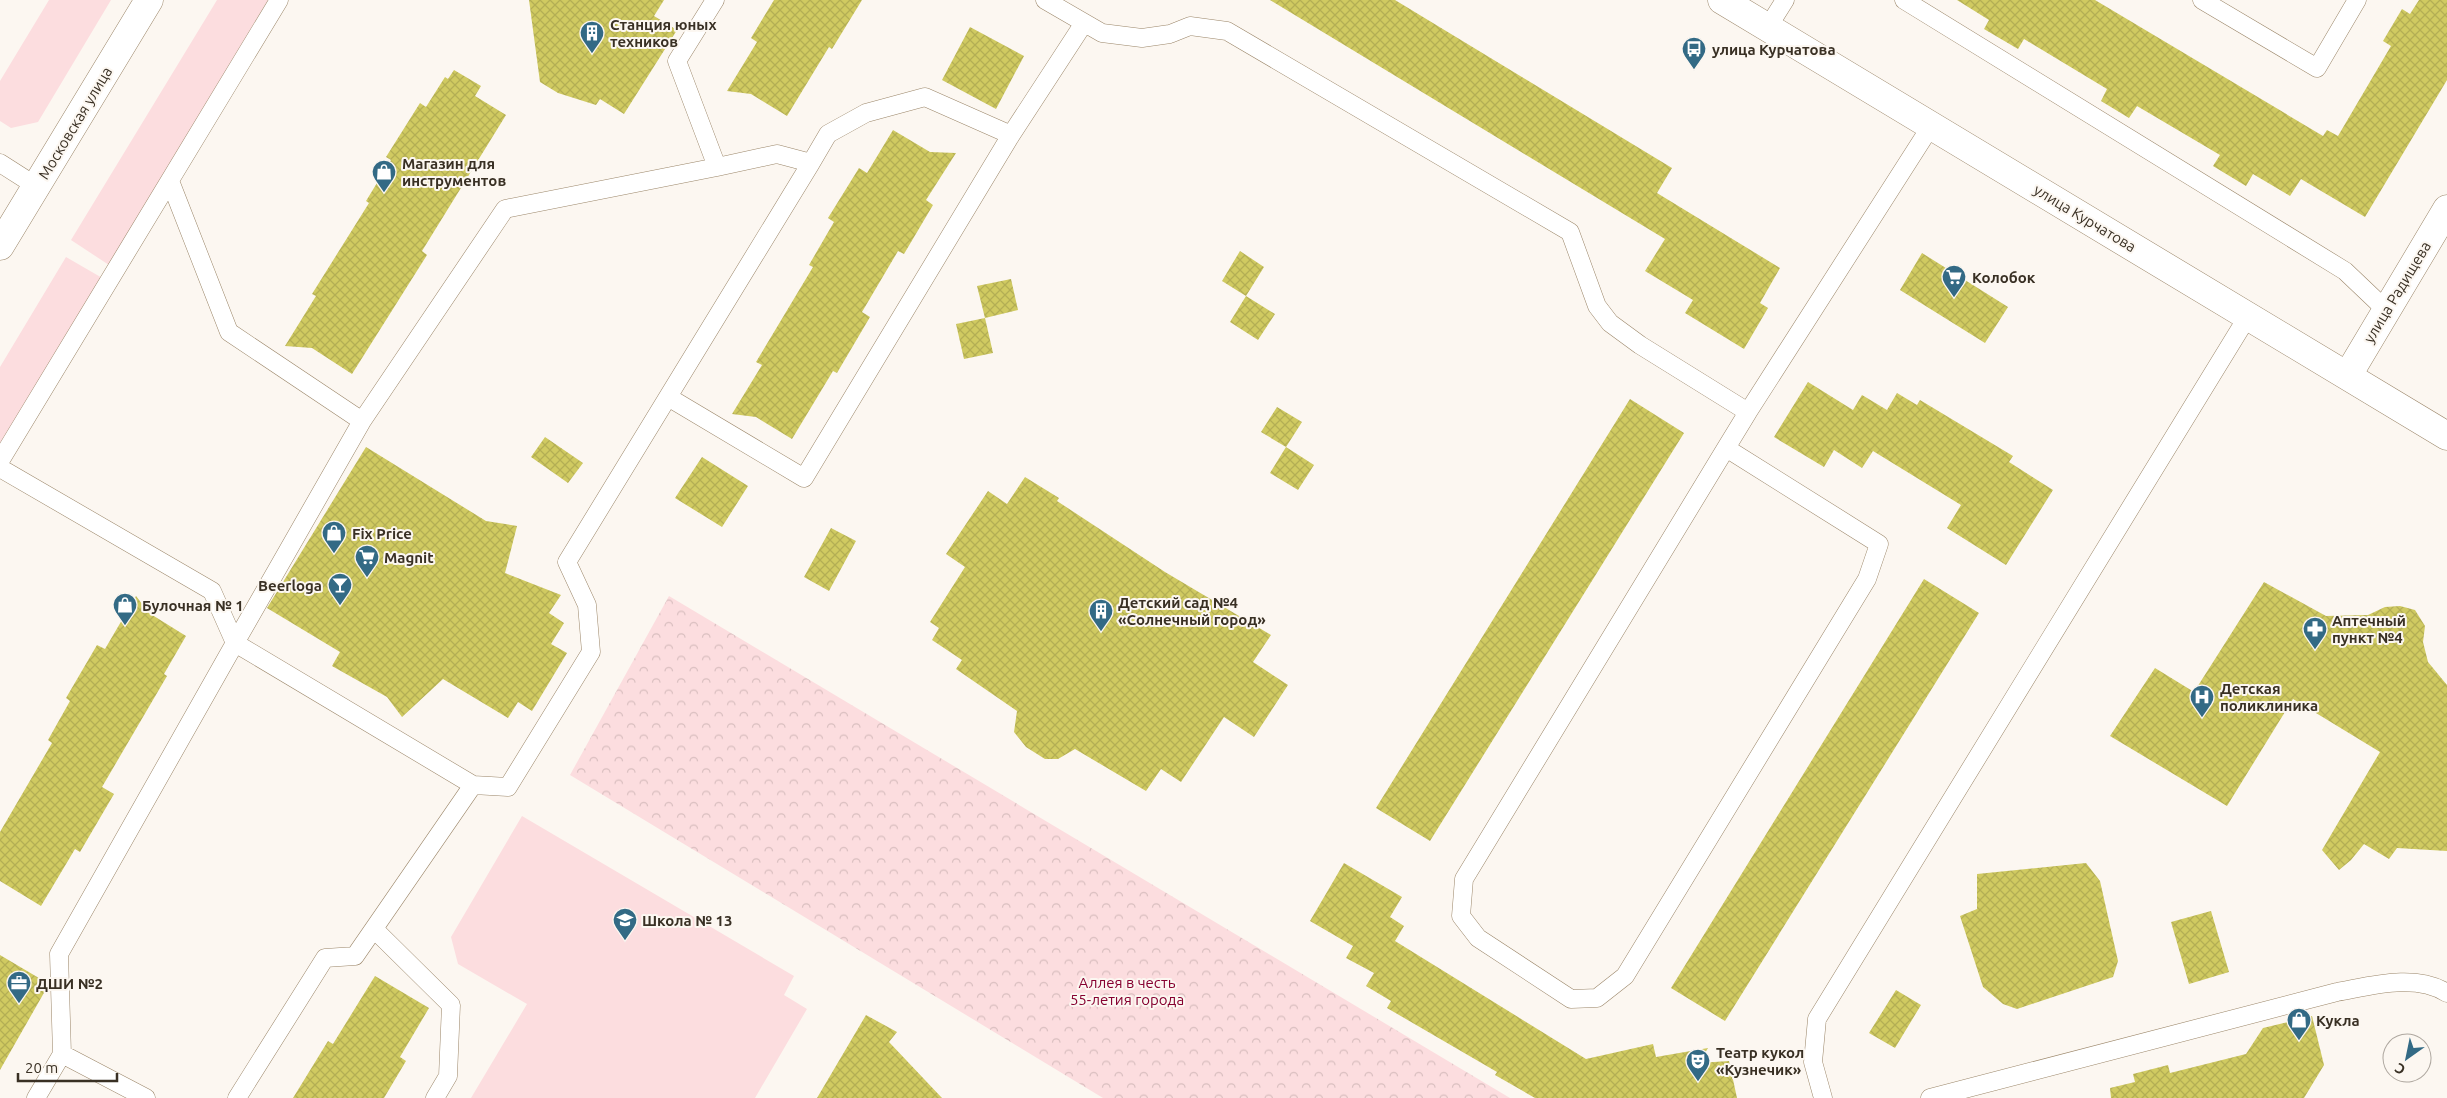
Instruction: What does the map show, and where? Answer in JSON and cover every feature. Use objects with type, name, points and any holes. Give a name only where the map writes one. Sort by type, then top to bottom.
[{"type":"street","name":"Московская улица","points":[[0,246],[149,0]]},
{"type":"street","name":"улица Курчатова","points":[[1722,0],[2447,436]]},
{"type":"street","name":"улица Радищева","points":[[2348,375],[2447,209]]},
{"type":"lane","points":[[0,461],[279,0]]},
{"type":"lane","points":[[715,0],[677,61],[717,167]]},
{"type":"lane","points":[[1045,0],[1102,33],[1142,38],[1170,34],[1190,26],[1227,31],[1356,106],[1570,232],[1597,306],[1610,324],[1640,345],[1748,412]]},
{"type":"lane","points":[[1768,28],[1785,0]]},
{"type":"lane","points":[[1904,0],[2345,271],[2386,310]]},
{"type":"lane","points":[[2202,0],[2317,68],[2357,0]]},
{"type":"lane","points":[[668,397],[804,478],[1011,135],[1084,24]]},
{"type":"lane","points":[[0,468],[212,591],[235,643],[473,785],[508,787],[591,652],[587,605],[568,562],[828,134],[866,113],[926,97],[1011,135]]},
{"type":"lane","points":[[1726,448],[1879,544],[1867,579],[1625,976],[1597,998],[1571,999],[1478,938],[1461,916],[1464,879],[1726,448],[1748,412],[1931,126]]},
{"type":"lane","points":[[36,1098],[62,1054],[59,954],[362,421],[505,209],[777,154],[811,163]]},
{"type":"lane","points":[[0,163],[36,186]]},
{"type":"lane","points":[[170,181],[229,332],[362,421]]},
{"type":"lane","points":[[1823,1098],[1813,1062],[1817,1019],[2248,316]]},
{"type":"lane","points":[[237,1098],[325,958],[355,956],[473,785]]},
{"type":"lane","points":[[374,929],[451,1004],[448,1076],[435,1098]]},
{"type":"lane","points":[[1930,1098],[2337,992],[2400,982],[2438,988],[2447,993]]},
{"type":"lane","points":[[62,1054],[146,1098]]},
{"type":"green space","points":[[49,0],[111,0],[38,122],[11,128],[0,121],[0,81]]},
{"type":"green space","points":[[217,0],[268,0],[109,265],[71,240]]},
{"type":"green space","points":[[66,257],[104,279],[0,452],[0,367]]},
{"type":"green space","name":"Аллея в честь 55-летия города","points":[[669,596],[1510,1098],[1103,1098],[570,775]]},
{"type":"green space","name":"Школа № 13","points":[[522,816],[794,976],[784,995],[807,1009],[755,1098],[471,1098],[527,1004],[458,964],[451,937]]},
{"type":"building","name":"Станция юных техников","points":[[529,0],[664,0],[654,16],[677,30],[624,114],[600,99],[596,105],[558,93],[540,82]]},
{"type":"building","points":[[774,0],[862,0],[832,49],[829,47],[787,116],[751,94],[727,91],[757,42],[751,38]]},
{"type":"building","points":[[1270,0],[1395,0],[1672,168],[1657,193],[1780,268],[1760,303],[1768,308],[1744,349],[1685,313],[1693,300],[1645,271],[1665,239]]},
{"type":"building","points":[[1957,0],[2095,0],[2323,136],[2327,130],[2338,136],[2391,46],[2383,41],[2402,9],[2410,14],[2419,0],[2447,0],[2447,80],[2365,217],[2301,179],[2290,196],[2253,174],[2246,186],[2213,166],[2220,155],[2137,106],[2129,118],[2101,101],[2107,89],[2024,39],[2018,49],[1984,29],[1989,20]]},
{"type":"building","points":[[970,27],[1024,56],[996,109],[942,80]]},
{"type":"building","points":[[454,70],[481,86],[475,96],[506,115],[422,251],[427,255],[352,374],[312,348],[285,346],[316,296],[312,294],[369,203],[366,201],[391,160],[386,157],[420,103],[426,107],[445,77],[448,79]]},
{"type":"building","points":[[893,130],[930,152],[956,153],[926,200],[933,205],[904,254],[898,251],[862,312],[870,317],[837,373],[833,371],[792,439],[756,417],[732,414],[762,365],[756,362],[813,267],[809,265],[834,222],[828,218],[859,168],[867,173]]},
{"type":"building","points":[[1240,251],[1264,267],[1246,296],[1222,281]]},
{"type":"building","name":"Колобок","points":[[1922,253],[2008,307],[1985,343],[1900,290]]},
{"type":"building","points":[[1011,279],[1018,310],[985,318],[977,286]]},
{"type":"building","points":[[1246,296],[1275,314],[1258,340],[1230,322]]},
{"type":"building","points":[[985,318],[993,353],[964,359],[956,324]]},
{"type":"building","points":[[1808,382],[1853,410],[1862,395],[1887,410],[1897,393],[1917,405],[1920,400],[2013,456],[2009,462],[2053,490],[2006,565],[1947,528],[1961,505],[1873,451],[1862,468],[1834,450],[1824,467],[1774,437]]},
{"type":"building","points":[[1630,399],[1684,433],[1430,841],[1376,808]]},
{"type":"building","points":[[1277,407],[1302,422],[1286,447],[1261,432]]},
{"type":"building","points":[[545,437],[583,463],[568,483],[531,457]]},
{"type":"building","name":"Magnit","points":[[366,447],[486,521],[517,526],[505,573],[561,595],[549,613],[564,623],[551,644],[567,653],[532,711],[518,702],[508,718],[443,679],[402,717],[387,697],[332,666],[340,652],[267,608]]},
{"type":"building","points":[[1286,447],[1314,465],[1298,490],[1270,473]]},
{"type":"building","points":[[702,457],[748,486],[722,527],[675,498]]},
{"type":"building","name":"Детский сад №4 «Солнечный город»","points":[[1025,477],[1059,498],[1057,501],[1165,572],[1271,635],[1253,662],[1288,685],[1254,737],[1224,717],[1181,782],[1161,769],[1146,791],[1075,749],[1058,759],[1045,759],[1026,747],[1014,732],[1017,711],[956,669],[962,660],[932,640],[939,628],[930,622],[965,567],[946,554],[988,491],[1007,504]]},
{"type":"building","points":[[831,528],[856,541],[829,591],[804,577]]},
{"type":"building","points":[[1924,579],[1979,613],[1725,1021],[1671,988]]},
{"type":"building","name":"Детская поликлиника","points":[[2264,582],[2326,616],[2368,615],[2385,607],[2400,606],[2415,610],[2425,626],[2423,642],[2428,662],[2447,685],[2447,851],[2397,848],[2389,859],[2364,844],[2351,860],[2339,870],[2322,850],[2380,752],[2293,699],[2227,806],[2110,736],[2155,668],[2194,692]]},
{"type":"building","points":[[136,596],[149,613],[186,636],[164,674],[167,676],[102,787],[114,794],[80,852],[75,849],[41,906],[0,881],[0,832],[52,743],[48,740],[70,701],[66,698],[97,645],[105,649]]},
{"type":"building","points":[[1344,863],[1402,897],[1390,917],[1404,926],[1395,941],[1586,1059],[1653,1044],[1656,1057],[1708,1048],[1699,1063],[1729,1061],[1737,1098],[1535,1098],[1495,1075],[1497,1072],[1387,1008],[1391,1001],[1366,986],[1374,973],[1346,958],[1353,946],[1310,921]]},
{"type":"building","points":[[2086,863],[2100,881],[2118,961],[2113,977],[2017,1009],[2003,1004],[1983,987],[1960,916],[1977,909],[1977,874]]},
{"type":"building","points":[[2211,911],[2229,972],[2189,984],[2171,922]]},
{"type":"building","name":"ДШИ №2","points":[[0,955],[49,984],[0,1070]]},
{"type":"building","points":[[375,976],[429,1008],[400,1057],[406,1061],[384,1098],[293,1098],[328,1041],[333,1044]]},
{"type":"building","points":[[1896,990],[1921,1005],[1895,1048],[1869,1033]]},
{"type":"building","points":[[866,1015],[897,1032],[889,1042],[942,1098],[817,1098]]},
{"type":"building","points":[[2312,1016],[2324,1065],[2304,1098],[2111,1098],[2110,1088],[2135,1082],[2133,1074],[2168,1065],[2170,1073],[2246,1054],[2263,1028]]},
{"type":"place","name":"Станция юных техников","points":[[592,54]]},
{"type":"place","name":"улица Курчатова","points":[[1694,70]]},
{"type":"place","name":"Магазин для инструментов","points":[[384,193]]},
{"type":"place","name":"Колобок","points":[[1954,298]]},
{"type":"place","name":"Fix Price","points":[[334,554]]},
{"type":"place","name":"Magnit","points":[[367,578]]},
{"type":"place","name":"Beerloga","points":[[340,606]]},
{"type":"place","name":"Булочная № 1","points":[[125,626]]},
{"type":"place","name":"Детский сад №4 «Солнечный город»","points":[[1101,632]]},
{"type":"place","name":"Аптечный пункт №4","points":[[2315,650]]},
{"type":"place","name":"Детская поликлиника","points":[[2202,718]]},
{"type":"place","name":"Школа № 13","points":[[625,941]]},
{"type":"place","name":"ДШИ №2","points":[[19,1004]]},
{"type":"place","name":"Кукла","points":[[2299,1041]]},
{"type":"place","name":"Театр кукол «Кузнечик»","points":[[1698,1082]]}]
